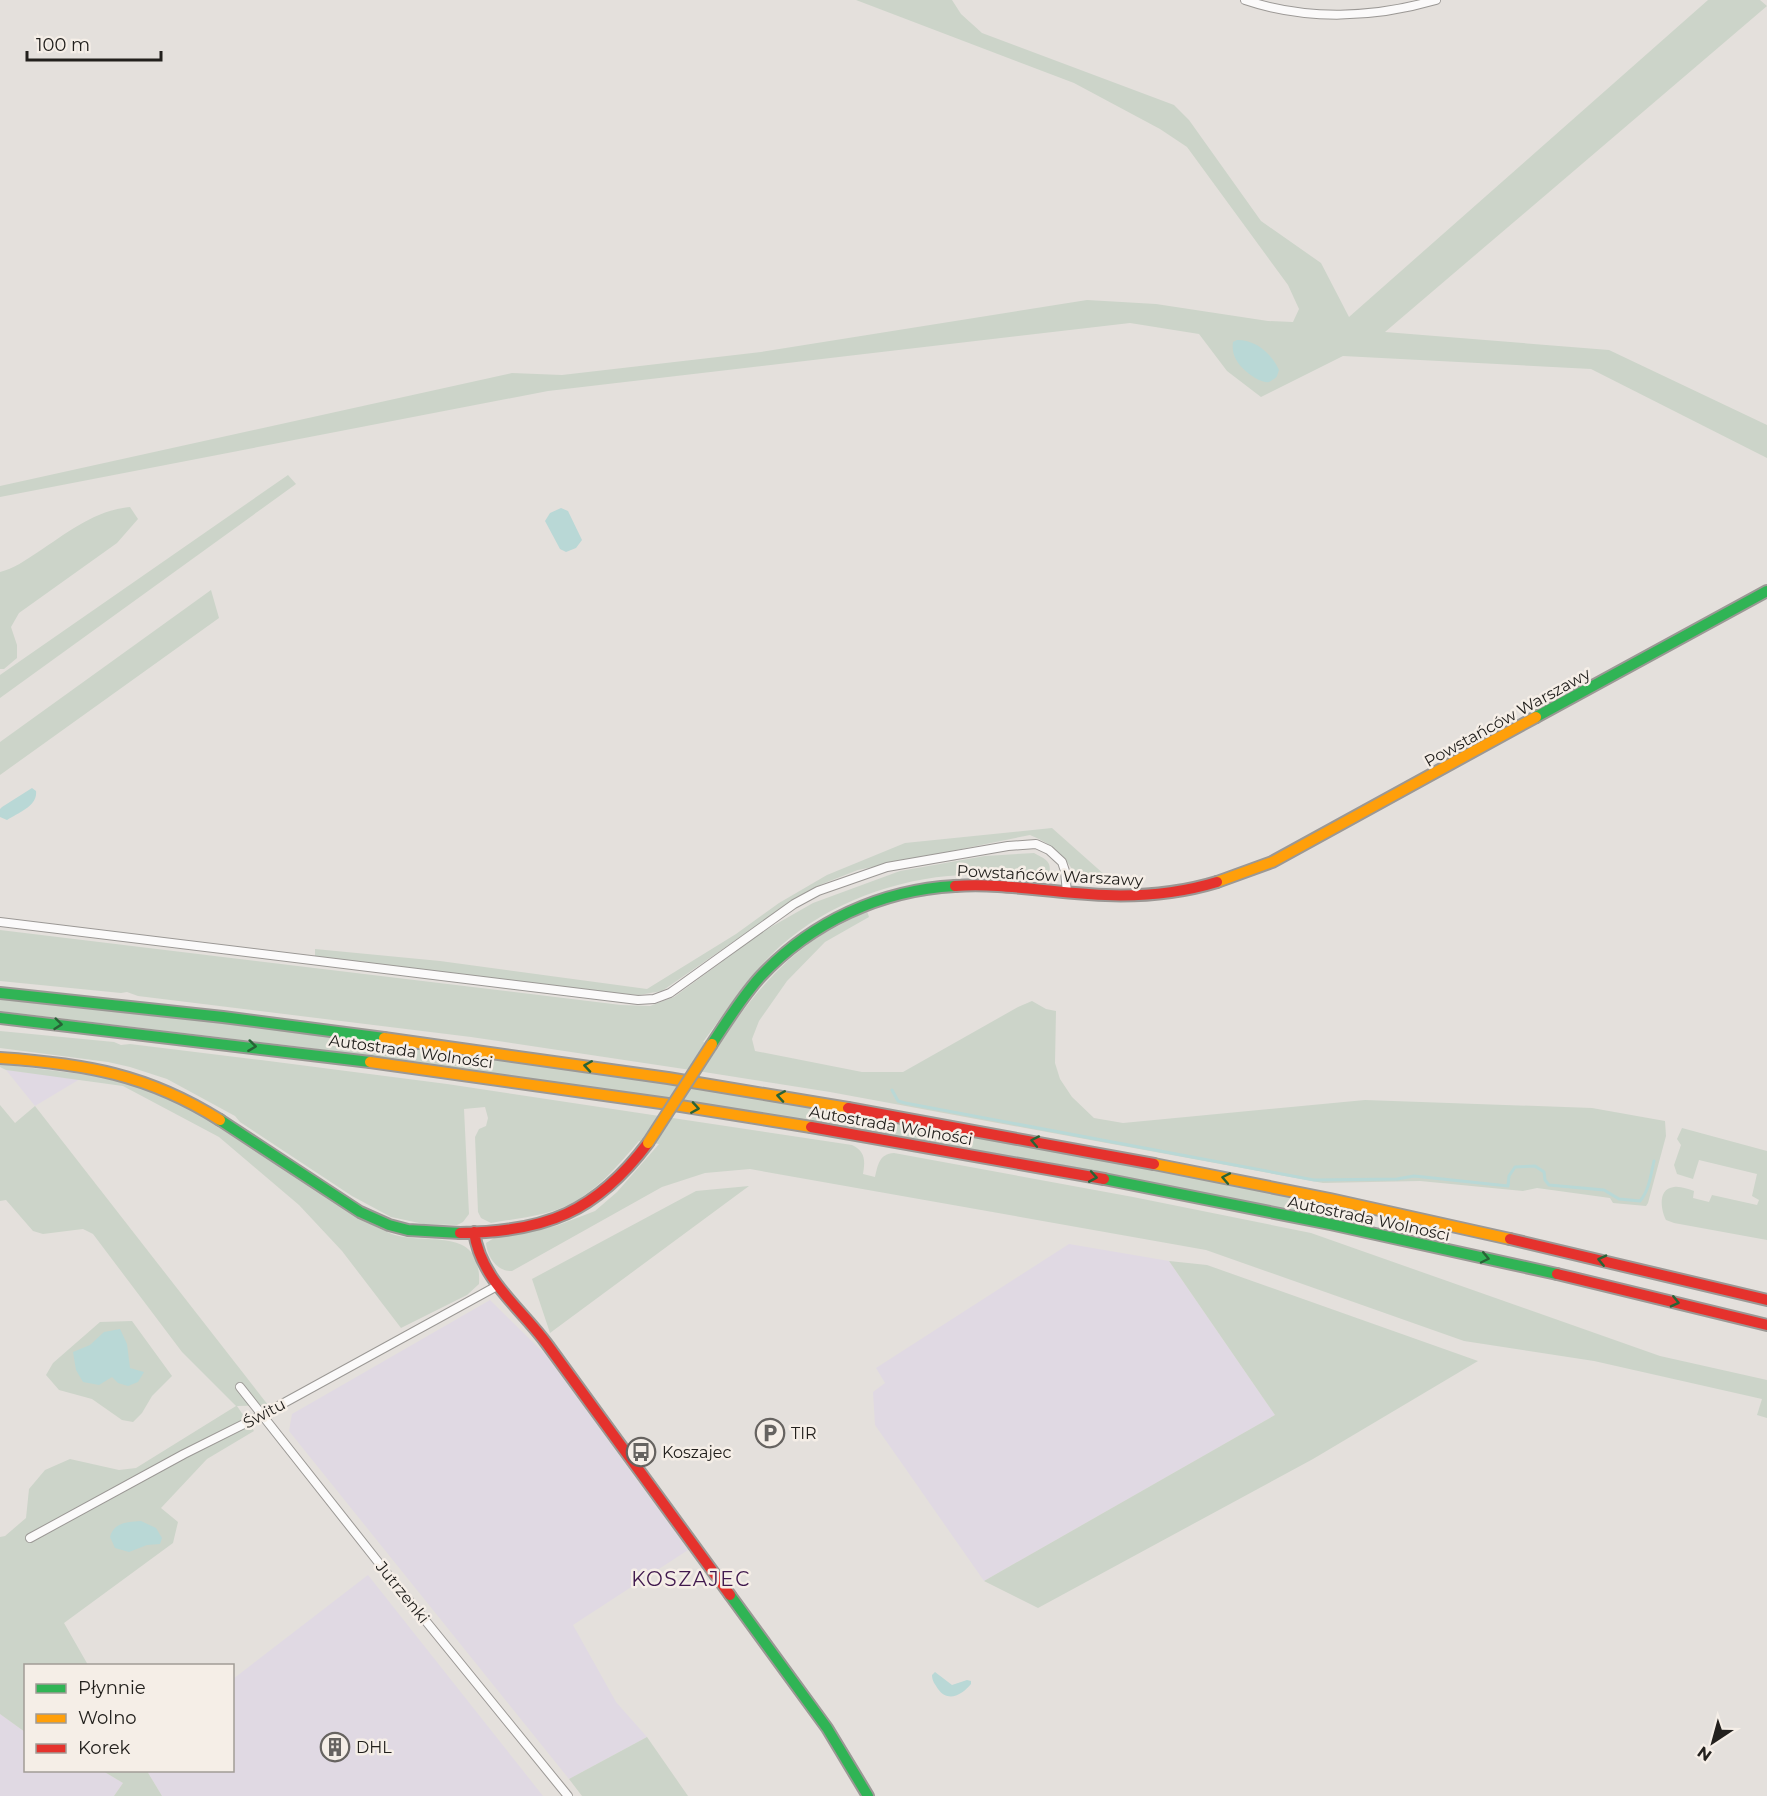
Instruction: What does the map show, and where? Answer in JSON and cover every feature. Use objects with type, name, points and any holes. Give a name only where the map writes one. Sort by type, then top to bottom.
[{"type":"main road","name":"Powstańców Warszawy","points":[[0,1058],[82,1066],[144,1081],[201,1107],[372,1218],[404,1229],[417,1232],[474,1232],[538,1224],[570,1213],[612,1186],[648,1143],[748,991],[777,960],[822,926],[863,905],[904,892],[950,885],[1123,896],[1173,892],[1212,884],[1253,870],[1767,591]]},
{"type":"main road","name":"Autostrada Wolności","points":[[0,993],[240,1019],[458,1047],[889,1115],[1064,1146],[1299,1193],[1495,1235],[1767,1300]]},
{"type":"main road","name":"Autostrada Wolności","points":[[0,1018],[229,1043],[444,1071],[854,1134],[1116,1181],[1355,1230],[1532,1268],[1767,1325]]},
{"type":"main road","points":[[474,1232],[476,1248],[497,1286],[540,1334],[820,1718],[868,1796]]},
{"type":"street","points":[[1245,0],[1297,13],[1328,15],[1395,10],[1436,0]]},
{"type":"street","points":[[0,922],[638,1000],[654,999],[670,993],[794,904],[818,891],[887,867],[1008,846],[1036,844],[1049,850],[1062,862],[1067,893]]},
{"type":"street","name":"Świtu","points":[[30,1538],[184,1454],[262,1415],[497,1286]]},
{"type":"street","name":"Jutrzenki","points":[[240,1387],[568,1796]]},
{"type":"shaded area","points":[[856,0],[952,0],[961,14],[982,33],[1174,105],[1189,120],[1261,221],[1321,263],[1349,317],[1708,0],[1760,0],[1767,6],[1385,332],[1609,350],[1767,425],[1767,458],[1591,369],[1343,356],[1261,397],[1227,371],[1199,334],[1130,323],[548,391],[0,497],[0,486],[512,373],[562,375],[761,352],[1087,300],[1156,304],[1268,321],[1293,322],[1299,309],[1288,285],[1187,147],[1160,129],[1074,83]]},
{"type":"shaded area","points":[[288,475],[296,484],[0,698],[0,675]]},
{"type":"shaded area","points":[[130,507],[138,519],[117,543],[19,613],[11,627],[17,645],[17,658],[4,669],[0,669],[0,572],[19,564],[93,518]]},
{"type":"shaded area","points":[[211,590],[219,618],[0,775],[0,742]]},
{"type":"shaded area","points":[[1052,828],[1106,876],[1109,883],[1081,882],[1060,854],[1048,844],[1030,835],[858,870],[822,884],[798,897],[662,991],[639,995],[315,956],[315,949],[440,961],[647,989],[736,934],[779,903],[827,875],[905,843]]},
{"type":"shaded area","points":[[1034,853],[1048,861],[1049,876],[1040,879],[960,875],[924,879],[876,892],[830,911],[809,924],[771,955],[744,986],[703,1042],[719,1044],[751,1000],[788,960],[823,934],[867,911],[869,917],[825,942],[787,981],[759,1021],[752,1039],[755,1051],[862,1072],[903,1072],[1032,1001],[1046,1009],[1056,1011],[1055,1063],[1060,1079],[1072,1097],[1094,1118],[1123,1123],[1365,1100],[1592,1108],[1665,1121],[1666,1136],[1648,1203],[1646,1206],[1613,1203],[1610,1198],[1537,1188],[1523,1191],[1420,1181],[1323,1183],[830,1092],[704,1072],[471,1037],[138,996],[127,992],[0,981],[0,930],[621,1005],[650,1006],[674,997],[764,931],[813,903],[900,871],[985,856]]},
{"type":"shaded area","points":[[0,999],[417,1047],[728,1093],[948,1131],[1298,1199],[1306,1204],[1306,1213],[654,1096],[303,1047],[0,1011]]},
{"type":"shaded area","points":[[0,1031],[114,1042],[121,1045],[130,1044],[447,1084],[852,1145],[864,1157],[863,1174],[875,1177],[882,1158],[894,1153],[1133,1197],[1311,1233],[1660,1356],[1767,1380],[1767,1418],[1757,1415],[1762,1399],[1594,1361],[1464,1341],[1206,1250],[750,1169],[705,1173],[662,1187],[512,1271],[507,1271],[494,1262],[488,1253],[486,1243],[499,1235],[556,1226],[595,1211],[617,1192],[659,1144],[639,1141],[602,1181],[569,1205],[540,1214],[491,1223],[481,1218],[478,1212],[475,1137],[479,1129],[486,1126],[488,1118],[485,1107],[464,1109],[469,1214],[463,1222],[457,1225],[424,1224],[391,1217],[352,1196],[240,1122],[235,1116],[167,1079],[108,1062],[0,1048]]},
{"type":"shaded area","points":[[0,1064],[121,1079],[161,1094],[195,1111],[365,1221],[395,1235],[452,1242],[463,1246],[472,1253],[478,1266],[479,1284],[467,1295],[401,1328],[342,1251],[299,1205],[219,1137],[123,1086],[6,1070],[0,1067]]},
{"type":"shaded area","points":[[6,1070],[80,1079],[35,1106]]},
{"type":"shaded area","points":[[0,1105],[15,1123],[35,1106],[268,1405],[237,1406],[254,1431],[207,1459],[161,1508],[178,1522],[173,1543],[64,1623],[87,1664],[24,1664],[24,1731],[0,1714],[0,1537],[5,1536],[26,1518],[29,1489],[45,1470],[70,1459],[119,1470],[136,1468],[236,1406],[182,1352],[93,1234],[83,1229],[43,1234],[33,1231],[6,1200],[0,1201]]},
{"type":"shaded area","points":[[1682,1128],[1767,1151],[1767,1240],[1666,1220],[1662,1200],[1665,1192],[1674,1187],[1694,1191],[1693,1198],[1709,1202],[1712,1195],[1757,1205],[1759,1200],[1752,1196],[1757,1174],[1699,1160],[1693,1179],[1677,1174],[1674,1165],[1681,1145],[1677,1139]]},
{"type":"shaded area","points":[[749,1186],[550,1333],[532,1279],[696,1191]]},
{"type":"shaded area","points":[[1069,1244],[1169,1261],[1275,1415],[984,1581],[875,1425],[873,1392],[885,1383],[876,1368]]},
{"type":"shaded area","points":[[1169,1261],[1207,1265],[1478,1361],[1313,1459],[1038,1608],[984,1581],[1275,1415]]},
{"type":"shaded area","points":[[490,1300],[545,1354],[688,1550],[573,1625],[616,1702],[647,1737],[569,1779],[289,1431],[292,1414]]},
{"type":"shaded area","points":[[132,1321],[172,1376],[152,1396],[142,1413],[133,1422],[122,1420],[92,1399],[59,1390],[46,1375],[53,1363],[100,1322]]},
{"type":"shaded area","points":[[368,1575],[543,1796],[162,1796],[148,1772],[234,1772],[234,1678]]},
{"type":"shaded area","points":[[0,1714],[24,1731],[24,1772],[105,1772],[123,1783],[114,1796],[0,1796]]},
{"type":"shaded area","points":[[647,1737],[688,1796],[582,1796],[569,1779]]},
{"type":"shaded area","points":[[105,1772],[148,1772],[162,1796],[114,1796],[123,1783]]},
{"type":"water","points":[[1237,340],[1257,345],[1267,353],[1279,370],[1276,377],[1265,382],[1242,368],[1233,352],[1233,342]]},
{"type":"water","points":[[561,508],[568,511],[582,540],[576,548],[566,552],[560,549],[545,521],[550,513]]},
{"type":"water","points":[[32,788],[36,791],[36,796],[31,805],[7,820],[0,817],[2,807]]},
{"type":"water","points":[[120,1329],[127,1344],[130,1368],[144,1372],[138,1382],[128,1386],[118,1383],[112,1377],[99,1385],[83,1382],[76,1370],[73,1352],[90,1345],[104,1332]]},
{"type":"water","points":[[141,1521],[156,1528],[162,1538],[160,1544],[147,1545],[129,1552],[115,1548],[110,1537],[115,1528],[122,1524]]},
{"type":"water","points":[[935,1672],[952,1685],[967,1680],[971,1681],[971,1684],[955,1696],[946,1696],[933,1681],[932,1675]]},
{"type":"waterway","points":[[892,1090],[898,1101],[905,1103],[1314,1180],[1397,1179],[1414,1176],[1508,1186],[1509,1176],[1515,1167],[1535,1166],[1544,1172],[1545,1180],[1549,1185],[1604,1190],[1619,1199],[1640,1201],[1648,1187],[1654,1161]]},
{"type":"traffic: fast","points":[[1536,717],[1767,591]]},
{"type":"traffic: fast","points":[[712,1044],[760,977],[780,957],[825,925],[849,912],[900,894],[955,886]]},
{"type":"traffic: fast","points":[[0,993],[223,1017],[384,1038]]},
{"type":"traffic: fast","points":[[0,1018],[370,1062]]},
{"type":"traffic: fast","points":[[220,1120],[360,1212],[389,1225],[408,1230],[460,1233]]},
{"type":"traffic: fast","points":[[1104,1179],[1330,1224],[1557,1274]]},
{"type":"traffic: fast","points":[[730,1595],[827,1728],[868,1796]]},
{"type":"traffic: slow","points":[[1217,882],[1272,862],[1536,717]]},
{"type":"traffic: slow","points":[[384,1038],[668,1078],[848,1108]]},
{"type":"traffic: slow","points":[[648,1143],[712,1044]]},
{"type":"traffic: slow","points":[[0,1058],[60,1064],[114,1074],[167,1092],[220,1120]]},
{"type":"traffic: slow","points":[[370,1062],[668,1104],[811,1127]]},
{"type":"traffic: slow","points":[[1154,1164],[1330,1199],[1510,1239]]},
{"type":"traffic: jam","points":[[955,886],[1000,886],[1093,895],[1129,895],[1165,893],[1217,882]]},
{"type":"traffic: jam","points":[[848,1108],[1154,1164]]},
{"type":"traffic: jam","points":[[811,1127],[1104,1179]]},
{"type":"traffic: jam","points":[[460,1233],[518,1228],[567,1214],[609,1186],[629,1167],[648,1143]]},
{"type":"traffic: jam","points":[[474,1232],[478,1249],[493,1279],[547,1344],[730,1595]]},
{"type":"traffic: jam","points":[[1510,1239],[1767,1300]]},
{"type":"traffic: jam","points":[[1557,1274],[1767,1325]]},
{"type":"place","name":"TIR","points":[[770,1433]]},
{"type":"place","name":"Koszajec","points":[[641,1452]]},
{"type":"place","name":"DHL","points":[[335,1747]]},
{"type":"district","name":"KOSZAJEC","points":[[691,1579]]}]
